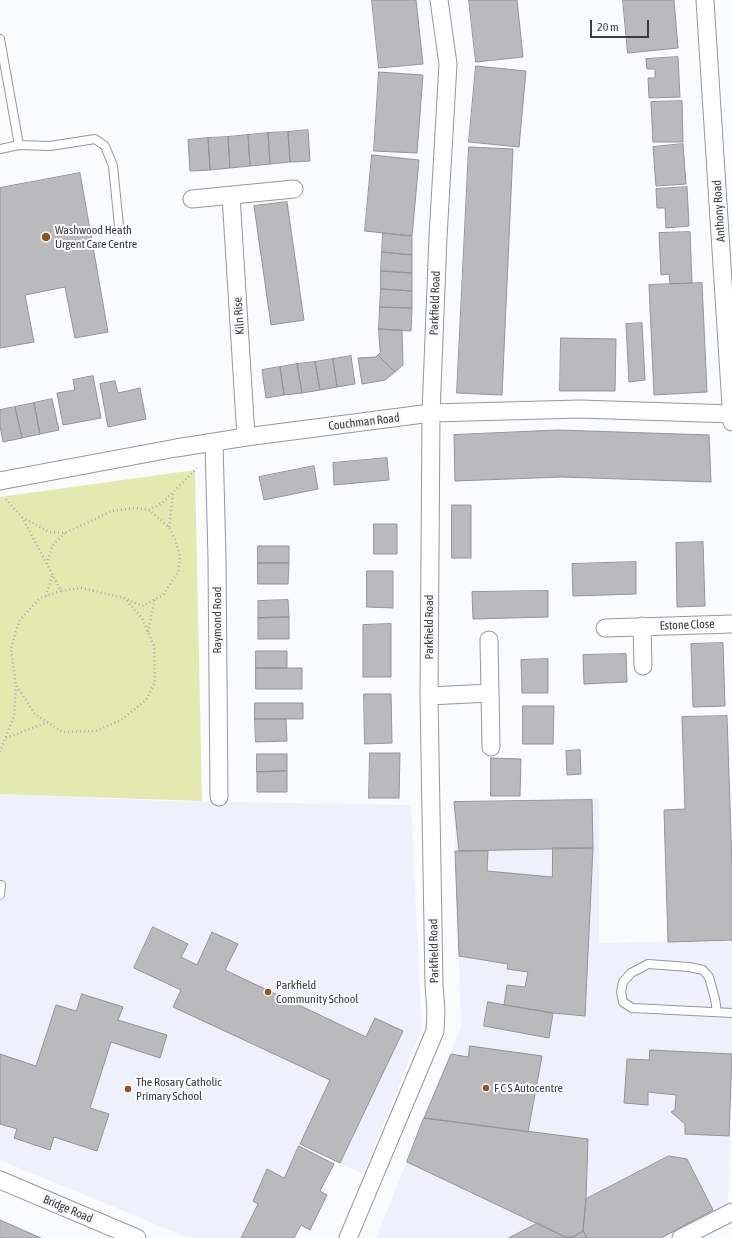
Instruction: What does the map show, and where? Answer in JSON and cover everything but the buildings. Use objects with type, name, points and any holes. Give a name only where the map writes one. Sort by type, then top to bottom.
[{"type":"street","name":"Parkfield Road","points":[[348,1238],[435,1031],[436,1011],[434,985],[429,696],[431,413],[438,237],[448,64],[439,0]]},
{"type":"street","name":"Anthony Road","points":[[705,0],[726,211],[732,422]]},
{"type":"street","points":[[192,198],[231,196],[294,189]]},
{"type":"street","name":"Kiln Rise","points":[[231,196],[246,437]]},
{"type":"street","name":"Couchman Road","points":[[2,489],[176,448],[214,448],[246,437],[431,413],[580,409],[732,414]]},
{"type":"street","name":"Raymond Road","points":[[214,448],[219,797]]},
{"type":"street","name":"Estone Close","points":[[605,628],[732,624]]},
{"type":"street","name":"Estone Close","points":[[642,626],[643,666]]},
{"type":"street","points":[[489,640],[491,747]]},
{"type":"street","points":[[429,696],[490,693]]},
{"type":"street","name":"Bridge Road","points":[[0,1180],[136,1238]]},
{"type":"street","points":[[681,1238],[732,1212]]},
{"type":"lane","points":[[0,40],[19,145]]},
{"type":"lane","points":[[0,149],[19,145],[50,146],[95,139],[105,146],[113,166],[119,226]]},
{"type":"lane","points":[[0,895],[1,885]]},
{"type":"lane","points":[[717,1012],[709,977],[703,970],[689,967],[648,964],[630,973],[624,982],[621,992],[623,1002],[632,1008],[732,1013]]},
{"type":"path","points":[[149,510],[162,503],[195,470],[214,448]]},
{"type":"path","points":[[2,489],[22,517],[61,591]]},
{"type":"path","points":[[169,527],[173,492]]},
{"type":"path","points":[[0,752],[14,716],[16,685],[11,648],[19,621],[40,598],[61,591],[82,588],[124,598],[142,606],[163,595],[178,572],[180,556],[175,539],[169,527],[149,510],[136,508],[112,511],[64,533],[52,546],[47,564]]},
{"type":"path","points":[[22,517],[49,532],[64,533]]},
{"type":"path","points":[[46,596],[53,575]]},
{"type":"path","points":[[16,685],[35,714],[62,732],[96,731],[121,720],[146,700],[155,682],[154,646],[142,618],[124,598]]},
{"type":"path","points":[[148,632],[155,599]]},
{"type":"path","points":[[6,738],[48,722]]},
{"type":"shaded area","name":"Parkfield Community School","points":[[0,794],[166,801],[411,805],[422,1029],[363,1174],[300,1144],[284,1178],[267,1170],[253,1201],[258,1204],[241,1238],[189,1238],[0,1160]]},
{"type":"shaded area","points":[[599,798],[599,943],[732,940],[732,1080],[728,1204],[663,1238],[376,1238],[461,1027],[454,802]]},
{"type":"green space","points":[[195,470],[202,801],[0,794],[0,497]]},
{"type":"place","name":"Washwood Heath Urgent Care Centre","points":[[46,237]]},
{"type":"place","name":"Parkfield Community School","points":[[268,992]]},
{"type":"place","name":"F C S Autocentre","points":[[486,1088]]},
{"type":"place","name":"The Rosary Catholic Primary School","points":[[128,1089]]}]
